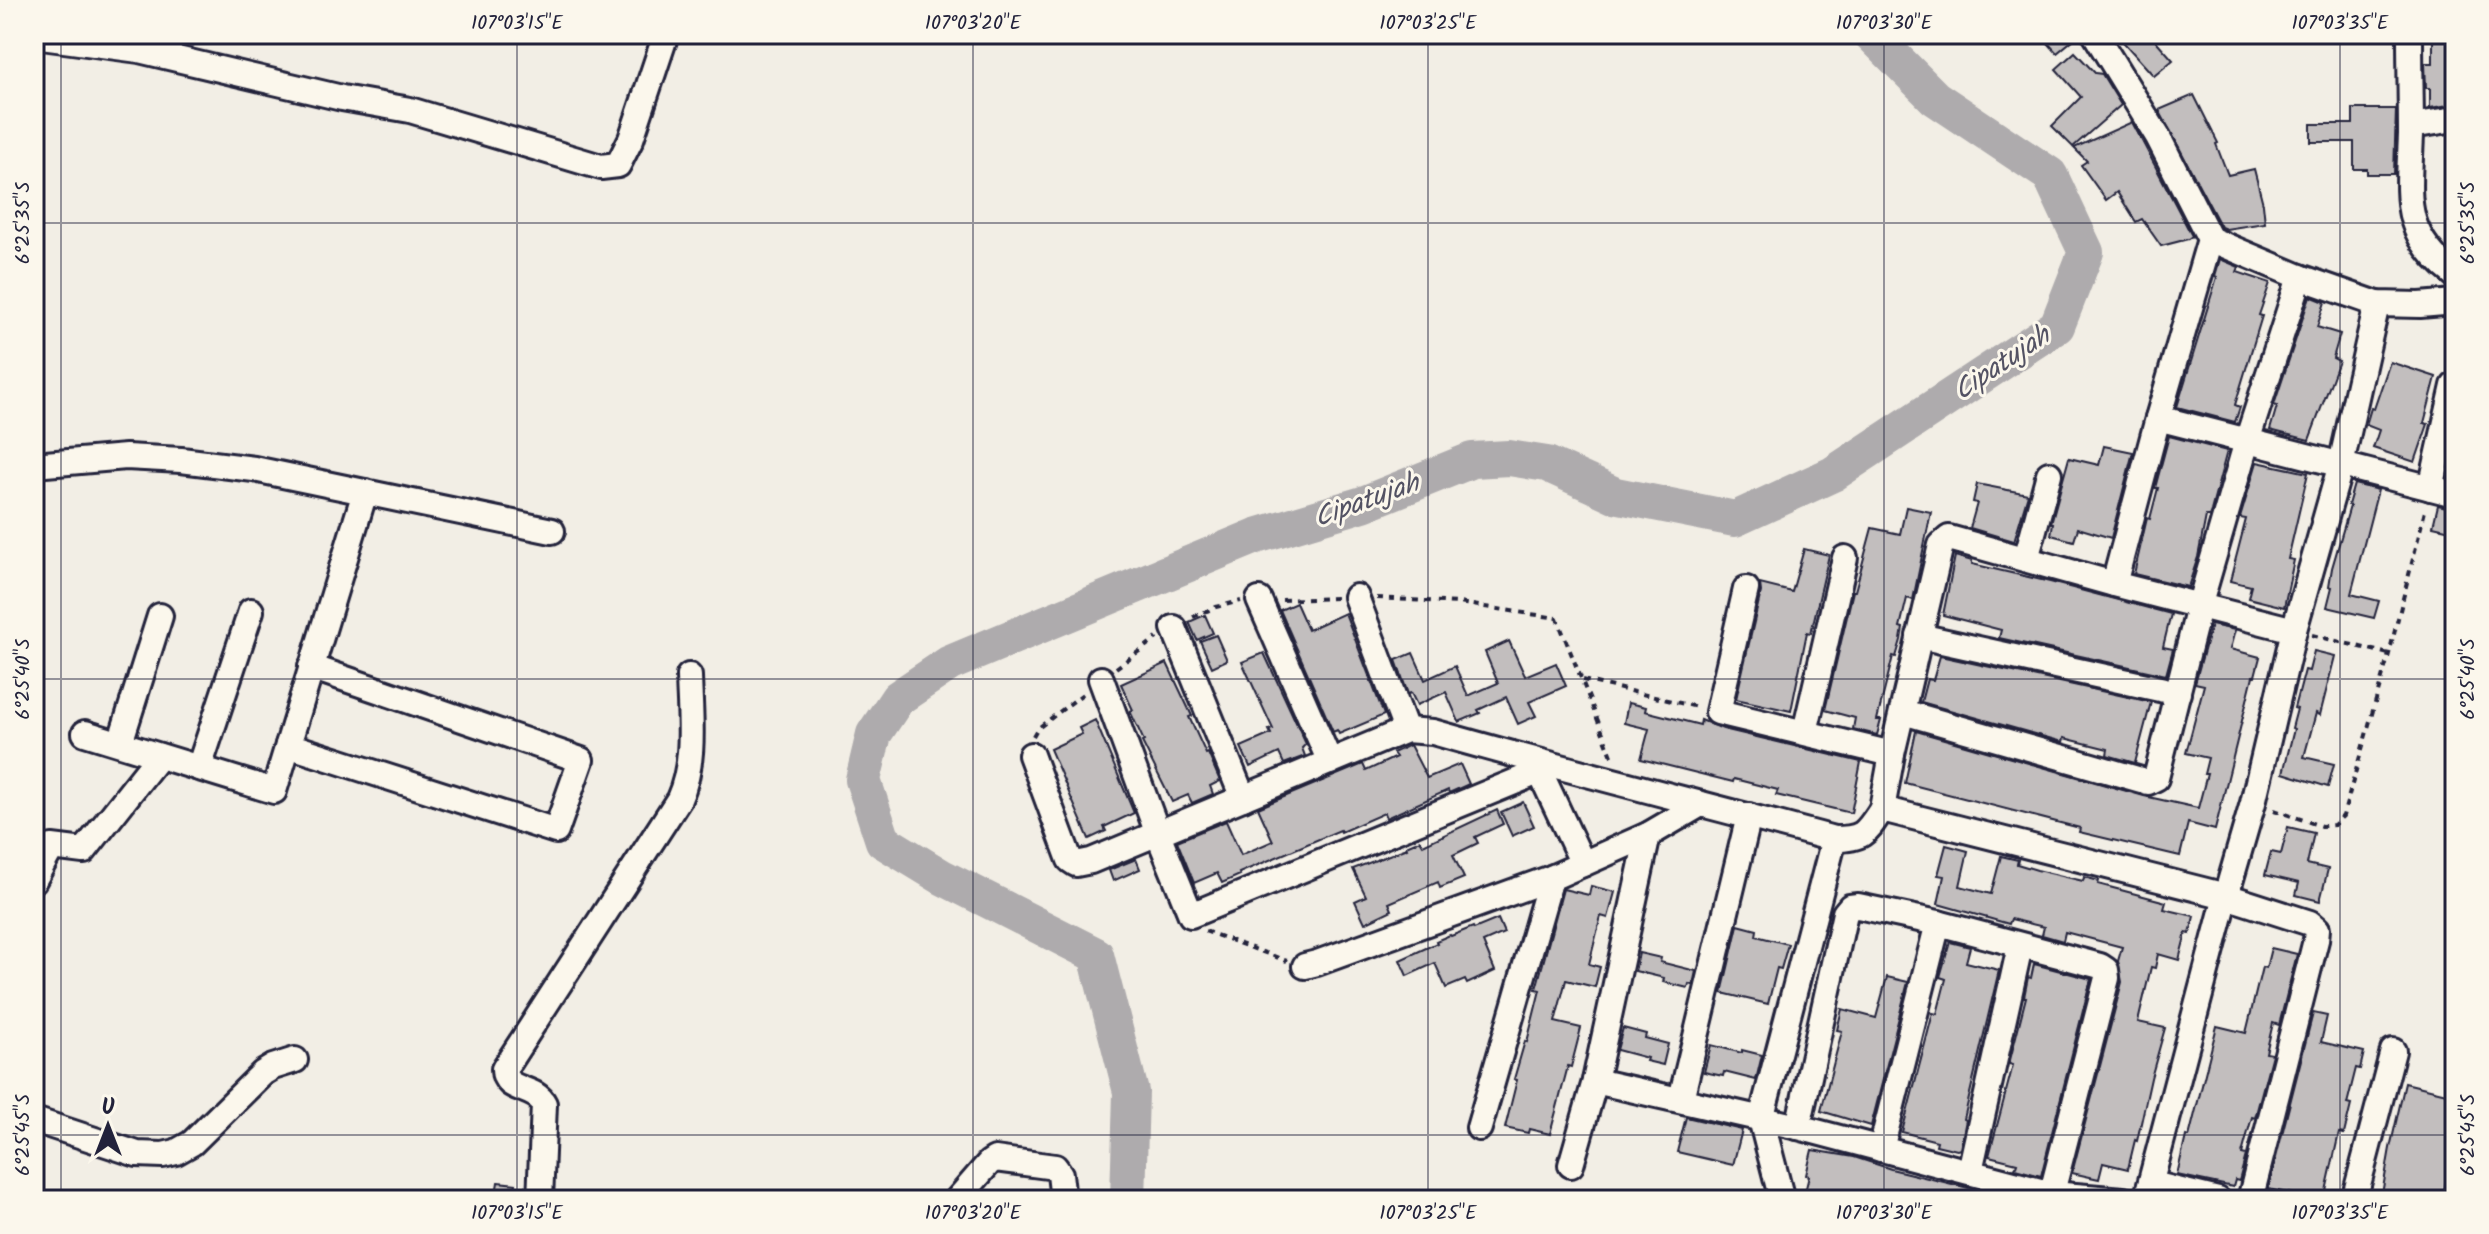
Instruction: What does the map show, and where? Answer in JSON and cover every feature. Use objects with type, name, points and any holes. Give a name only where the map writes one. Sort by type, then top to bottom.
[{"type":"street","points":[[34,36],[139,50],[328,95],[410,110],[601,167],[618,165],[631,139],[666,34]]},
{"type":"street","points":[[2095,34],[2158,137],[2210,239],[2300,277],[2377,304],[2455,302]]},
{"type":"street","points":[[2410,34],[2411,126],[2407,195],[2411,215],[2424,243],[2455,275]]},
{"type":"street","points":[[2411,126],[2455,119]]},
{"type":"street","points":[[2114,584],[2210,239]]},
{"type":"street","points":[[1903,712],[2152,781],[2158,774],[2199,607],[2247,441],[2300,277]]},
{"type":"street","points":[[2218,1200],[2149,1192],[2253,803],[2294,630],[2341,464],[2377,304]]},
{"type":"street","points":[[2158,418],[2443,491],[2454,386]]},
{"type":"street","points":[[34,465],[126,457],[254,469],[552,531]]},
{"type":"street","points":[[2026,559],[2049,474]]},
{"type":"street","points":[[85,733],[274,791],[365,492]]},
{"type":"street","points":[[1031,755],[1072,862],[1080,864],[1406,730],[1433,732],[1547,769],[1622,781],[1834,839],[1851,839],[1861,836],[1882,809],[1919,636],[1941,545],[1946,539],[1953,538],[2199,607],[2294,630]]},
{"type":"street","points":[[1805,732],[1845,558]]},
{"type":"street","points":[[1746,589],[1718,712],[1892,754]]},
{"type":"street","points":[[1356,597],[1406,730]]},
{"type":"street","points":[[1259,600],[1330,762]]},
{"type":"street","points":[[199,768],[251,611]]},
{"type":"street","points":[[120,743],[160,616]]},
{"type":"street","points":[[1174,628],[1243,798]]},
{"type":"street","points":[[1919,636],[2178,693]]},
{"type":"street","points":[[288,745],[556,831],[581,760],[311,667]]},
{"type":"street","points":[[540,1200],[544,1101],[508,1083],[504,1078],[504,1069],[679,799],[687,780],[690,758],[689,676]]},
{"type":"street","points":[[1101,679],[1191,915],[1547,769]]},
{"type":"street","points":[[34,880],[43,845],[84,851],[159,756]]},
{"type":"street","points":[[1547,769],[1583,864]]},
{"type":"street","points":[[1305,966],[1551,878],[1648,835],[1701,804]]},
{"type":"street","points":[[1882,809],[2226,896],[2315,925],[2317,932],[2250,1200]]},
{"type":"street","points":[[1681,1099],[1749,816]]},
{"type":"street","points":[[1571,1165],[1595,1081],[1648,835]]},
{"type":"street","points":[[1782,1200],[1761,1119],[1834,839]]},
{"type":"street","points":[[1479,1128],[1551,878]]},
{"type":"street","points":[[1798,1127],[1847,910],[1858,906],[1938,923],[2100,966],[2107,974],[2051,1197]]},
{"type":"street","points":[[1881,1149],[1938,923]]},
{"type":"street","points":[[1970,1171],[2020,946]]},
{"type":"street","points":[[2354,1200],[2393,1051]]},
{"type":"street","points":[[34,1120],[137,1154],[163,1155],[192,1143],[263,1073],[295,1060]]},
{"type":"street","points":[[1595,1081],[1798,1127],[1970,1171],[2051,1197],[2123,1200]]},
{"type":"street","points":[[957,1200],[989,1163],[999,1158],[1055,1167],[1060,1174],[1063,1200]]},
{"type":"path","points":[[2253,803],[2321,826],[2334,825],[2343,816],[2389,654],[2443,491]]},
{"type":"path","points":[[1557,618],[1622,781]]},
{"type":"path","points":[[2294,630],[2389,654]]},
{"type":"path","points":[[1583,680],[1718,712]]},
{"type":"path","points":[[1191,915],[1201,928],[1215,936],[1305,966]]},
{"type":"building","points":[[2040,34],[2080,34],[2057,53]]},
{"type":"building","points":[[2116,34],[2150,34],[2173,60],[2154,76]]},
{"type":"building","points":[[2433,37],[2455,37],[2455,60],[2449,60],[2449,91],[2455,91],[2455,104],[2430,108],[2425,63],[2433,63]]},
{"type":"building","points":[[2075,52],[2095,73],[2102,74],[2121,105],[2073,147],[2052,126],[2081,97],[2056,69]]},
{"type":"building","points":[[2194,95],[2218,143],[2228,175],[2254,169],[2265,223],[2226,229],[2221,227],[2159,110]]},
{"type":"building","points":[[2353,109],[2396,109],[2394,174],[2367,174],[2367,169],[2354,169],[2354,142],[2311,142],[2311,124],[2353,124]]},
{"type":"building","points":[[2132,122],[2192,236],[2188,239],[2161,246],[2142,219],[2136,222],[2117,192],[2106,200],[2081,165],[2087,161],[2074,148]]},
{"type":"building","points":[[2220,259],[2239,267],[2237,272],[2270,283],[2235,405],[2240,407],[2235,422],[2177,407]]},
{"type":"building","points":[[2310,296],[2325,302],[2317,327],[2340,334],[2333,358],[2339,361],[2309,440],[2270,430],[2277,406],[2274,405]]},
{"type":"building","points":[[2390,362],[2436,377],[2424,423],[2428,424],[2415,462],[2373,448],[2379,430],[2366,425]]},
{"type":"building","points":[[2169,436],[2227,451],[2188,587],[2134,574]]},
{"type":"building","points":[[2104,446],[2133,452],[2111,538],[2078,528],[2074,541],[2051,535],[2051,523],[2069,458],[2099,465]]},
{"type":"building","points":[[2257,462],[2308,473],[2288,559],[2294,560],[2284,607],[2248,598],[2251,586],[2230,581],[2246,519],[2240,518]]},
{"type":"building","points":[[1977,484],[2028,494],[2014,541],[1970,528],[1977,503],[1973,502]]},
{"type":"building","points":[[2354,484],[2378,490],[2351,594],[2379,601],[2374,618],[2327,607],[2332,587],[2329,586],[2332,568]]},
{"type":"building","points":[[2438,505],[2455,509],[2455,531],[2433,526]]},
{"type":"building","points":[[1906,507],[1931,512],[1913,600],[1907,598],[1900,627],[1903,628],[1901,640],[1896,657],[1893,656],[1877,720],[1881,720],[1877,735],[1853,729],[1855,718],[1825,710],[1853,591],[1872,528],[1900,534]]},
{"type":"building","points":[[1804,549],[1829,555],[1811,633],[1807,632],[1791,711],[1736,699],[1761,592],[1760,584],[1792,592]]},
{"type":"building","points":[[1955,556],[1972,561],[1972,564],[2171,614],[2163,647],[2173,649],[2166,675],[1999,638],[2001,630],[1943,615]]},
{"type":"building","points":[[1296,603],[1308,630],[1345,613],[1384,715],[1339,734],[1337,730],[1333,732],[1280,610]]},
{"type":"building","points":[[1205,615],[1213,633],[1197,640],[1189,622]]},
{"type":"building","points":[[2211,625],[2235,630],[2230,649],[2260,657],[2215,830],[2188,823],[2180,856],[2079,832],[2080,828],[1905,783],[1916,731],[2144,796],[2198,808],[2208,758],[2186,753],[2204,685],[2195,683]]},
{"type":"building","points":[[1216,635],[1227,660],[1212,667],[1200,641]]},
{"type":"building","points":[[1509,641],[1525,676],[1556,663],[1566,686],[1529,702],[1536,716],[1518,724],[1506,697],[1459,722],[1446,692],[1417,705],[1411,693],[1408,694],[1396,660],[1413,653],[1425,680],[1455,666],[1468,696],[1498,683],[1485,652]]},
{"type":"building","points":[[2314,651],[2335,656],[2320,715],[2316,713],[2304,757],[2334,764],[2328,787],[2283,773],[2294,729],[2297,709],[2294,708]]},
{"type":"building","points":[[1264,653],[1306,744],[1302,748],[1305,756],[1284,764],[1279,753],[1250,767],[1241,747],[1271,734],[1269,730],[1273,729],[1242,662]]},
{"type":"building","points":[[1940,656],[2151,702],[2135,763],[2107,755],[2108,749],[2064,738],[2063,742],[1921,702],[1927,679],[1933,680]]},
{"type":"building","points":[[1167,663],[1220,781],[1210,786],[1213,794],[1192,803],[1188,795],[1172,802],[1142,742],[1130,711],[1133,710],[1121,684]]},
{"type":"building","points":[[1628,703],[1646,707],[1645,711],[1700,725],[1701,720],[1723,729],[1861,762],[1851,813],[1776,795],[1778,790],[1641,759],[1649,729],[1624,723]]},
{"type":"building","points":[[1095,720],[1134,813],[1104,827],[1106,831],[1089,839],[1050,749],[1082,734],[1079,728]]},
{"type":"building","points":[[1410,745],[1427,778],[1460,764],[1469,784],[1449,793],[1448,790],[1386,818],[1384,813],[1340,830],[1222,883],[1217,873],[1194,883],[1177,841],[1226,821],[1241,855],[1273,841],[1258,808],[1363,764],[1366,771],[1396,757],[1393,753]]},
{"type":"building","points":[[1523,802],[1534,826],[1512,836],[1501,812]]},
{"type":"building","points":[[1497,810],[1503,824],[1475,837],[1478,843],[1453,855],[1464,878],[1440,888],[1438,882],[1389,903],[1392,910],[1365,923],[1355,901],[1366,896],[1353,869],[1420,840],[1423,845]]},
{"type":"building","points":[[2288,827],[2314,833],[2307,864],[2328,869],[2320,901],[2296,895],[2299,883],[2265,875],[2271,852],[2281,854]]},
{"type":"building","points":[[1946,845],[1968,851],[1960,886],[1991,894],[2001,856],[2018,860],[2017,864],[2037,870],[2083,881],[2084,877],[2099,881],[2098,884],[2166,902],[2164,909],[2194,916],[2179,960],[2158,954],[2155,968],[2151,967],[2138,1022],[2165,1028],[2128,1169],[2103,1163],[2099,1179],[2072,1173],[2122,982],[2118,961],[2122,947],[2065,932],[2063,941],[2042,935],[2044,927],[2011,919],[2009,924],[1938,904],[1944,876],[1938,875]]},
{"type":"building","points":[[1136,859],[1140,869],[1113,881],[1109,870]]},
{"type":"building","points":[[1591,886],[1615,892],[1608,918],[1601,916],[1589,964],[1600,967],[1595,987],[1566,980],[1555,1022],[1581,1028],[1550,1134],[1505,1128],[1517,1080],[1514,1079],[1527,1042],[1540,990],[1536,989],[1563,889],[1589,895]]},
{"type":"building","points":[[1498,919],[1504,933],[1483,942],[1495,971],[1467,984],[1465,980],[1446,988],[1435,963],[1407,976],[1400,960],[1450,935]]},
{"type":"building","points":[[1738,925],[1757,930],[1756,936],[1788,944],[1781,969],[1777,968],[1768,1004],[1722,993]]},
{"type":"building","points":[[1950,942],[1970,947],[1966,962],[1999,970],[1964,1119],[1960,1149],[1957,1150],[1902,1132],[1933,1013],[1937,1014],[1946,979],[1940,977]]},
{"type":"building","points":[[2271,948],[2297,954],[2279,1025],[2273,1023],[2266,1053],[2272,1054],[2242,1154],[2246,1155],[2239,1181],[2235,1180],[2233,1187],[2177,1175],[2217,1026],[2246,1033],[2262,967],[2266,968]]},
{"type":"building","points":[[1639,953],[1696,971],[1693,985],[1689,984],[1688,988],[1663,982],[1664,978],[1635,971]]},
{"type":"building","points":[[2034,964],[2091,979],[2041,1176],[2015,1169],[2017,1163],[1989,1156],[2013,1065],[2009,1064],[2028,977],[2031,978]]},
{"type":"building","points":[[1887,977],[1908,982],[1871,1126],[1821,1111],[1842,1031],[1837,1030],[1842,1009],[1876,1018]]},
{"type":"building","points":[[2313,1013],[2327,1016],[2321,1042],[2364,1052],[2360,1069],[2356,1068],[2347,1104],[2351,1105],[2344,1134],[2339,1133],[2324,1200],[2268,1189]]},
{"type":"building","points":[[1623,1028],[1668,1044],[1663,1065],[1617,1050]]},
{"type":"building","points":[[1711,1045],[1762,1055],[1756,1080],[1724,1072],[1723,1076],[1704,1072]]},
{"type":"building","points":[[2405,1083],[2455,1095],[2455,1141],[2442,1200],[2410,1195],[2409,1200],[2381,1200]]},
{"type":"building","points":[[1686,1117],[1742,1130],[1733,1165],[1677,1152]]},
{"type":"building","points":[[1812,1150],[1854,1157],[1993,1194],[1992,1200],[1803,1200]]},
{"type":"building","points":[[498,1182],[516,1184],[514,1200],[495,1200]]},
{"type":"waterway","name":"Cipatujah","points":[[1128,1200],[1131,1092],[1096,955],[942,877],[883,841],[863,780],[874,734],[898,698],[950,663],[1256,536],[1363,504],[1472,460],[1509,458],[1547,464],[1615,495],[1735,519],[1833,474],[2057,326],[2086,252],[2050,175],[1935,98],[1871,34]]}]
